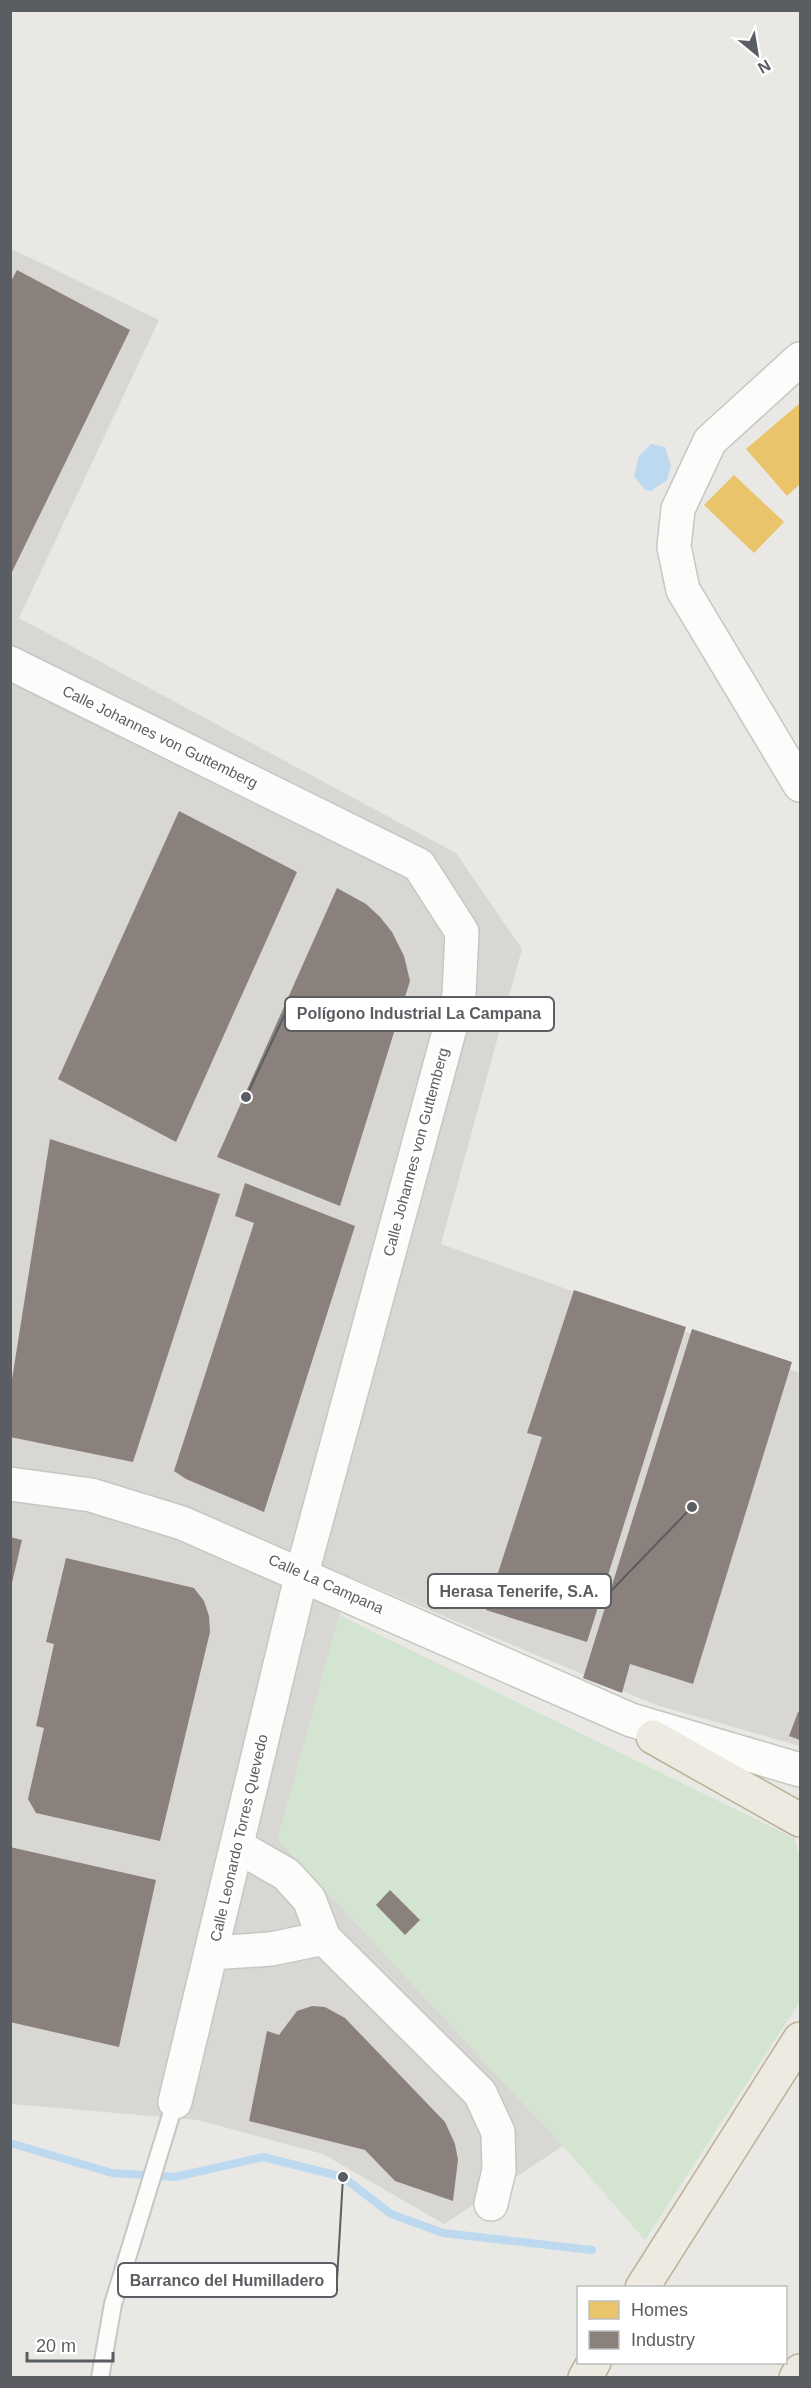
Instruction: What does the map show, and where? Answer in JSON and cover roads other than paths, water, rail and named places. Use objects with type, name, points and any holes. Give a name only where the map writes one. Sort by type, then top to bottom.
[{"type":"highway","points":[[642,1728],[801,1820]]},
{"type":"highway","points":[[643,2286],[801,2039]]},
{"type":"highway","points":[[585,2378],[593,2364]]},
{"type":"highway","points":[[796,2378],[801,2371]]},
{"type":"street","points":[[801,359],[710,441],[678,509],[674,547],[683,590],[801,785]]},
{"type":"street","name":"Calle Johannes von Guttemberg","points":[[10,663],[419,865],[462,932],[459,995],[302,1573]]},
{"type":"street","name":"Calle La Campana","points":[[10,1484],[91,1495],[182,1522],[302,1573],[642,1728],[801,1790]]},
{"type":"street","name":"Calle Leonardo Torres Quevedo","points":[[176,2102],[302,1573]]},
{"type":"street","name":"Calle La Campana","points":[[642,1728],[801,1770]]},
{"type":"street","points":[[237,1846],[286,1874],[309,1899],[324,1938],[480,2093],[498,2132],[499,2170],[491,2204]]},
{"type":"street","points":[[211,1953],[271,1949],[324,1938]]},
{"type":"lane","points":[[100,2378],[113,2304],[176,2102]]},
{"type":"water","points":[[651,444],[665,447],[671,466],[667,480],[651,491],[645,490],[634,476],[639,456]]},
{"type":"waterway","points":[[10,2143],[112,2173],[175,2177],[263,2157],[343,2177],[391,2214],[443,2233],[592,2250]]},
{"type":"place","name":"Polígono Industrial La Campana","points":[[246,1097]]},
{"type":"place","name":"Herasa Tenerife, S.A.","points":[[692,1507]]},
{"type":"place","name":"Barranco del Humilladero","points":[[343,2177]]}]
